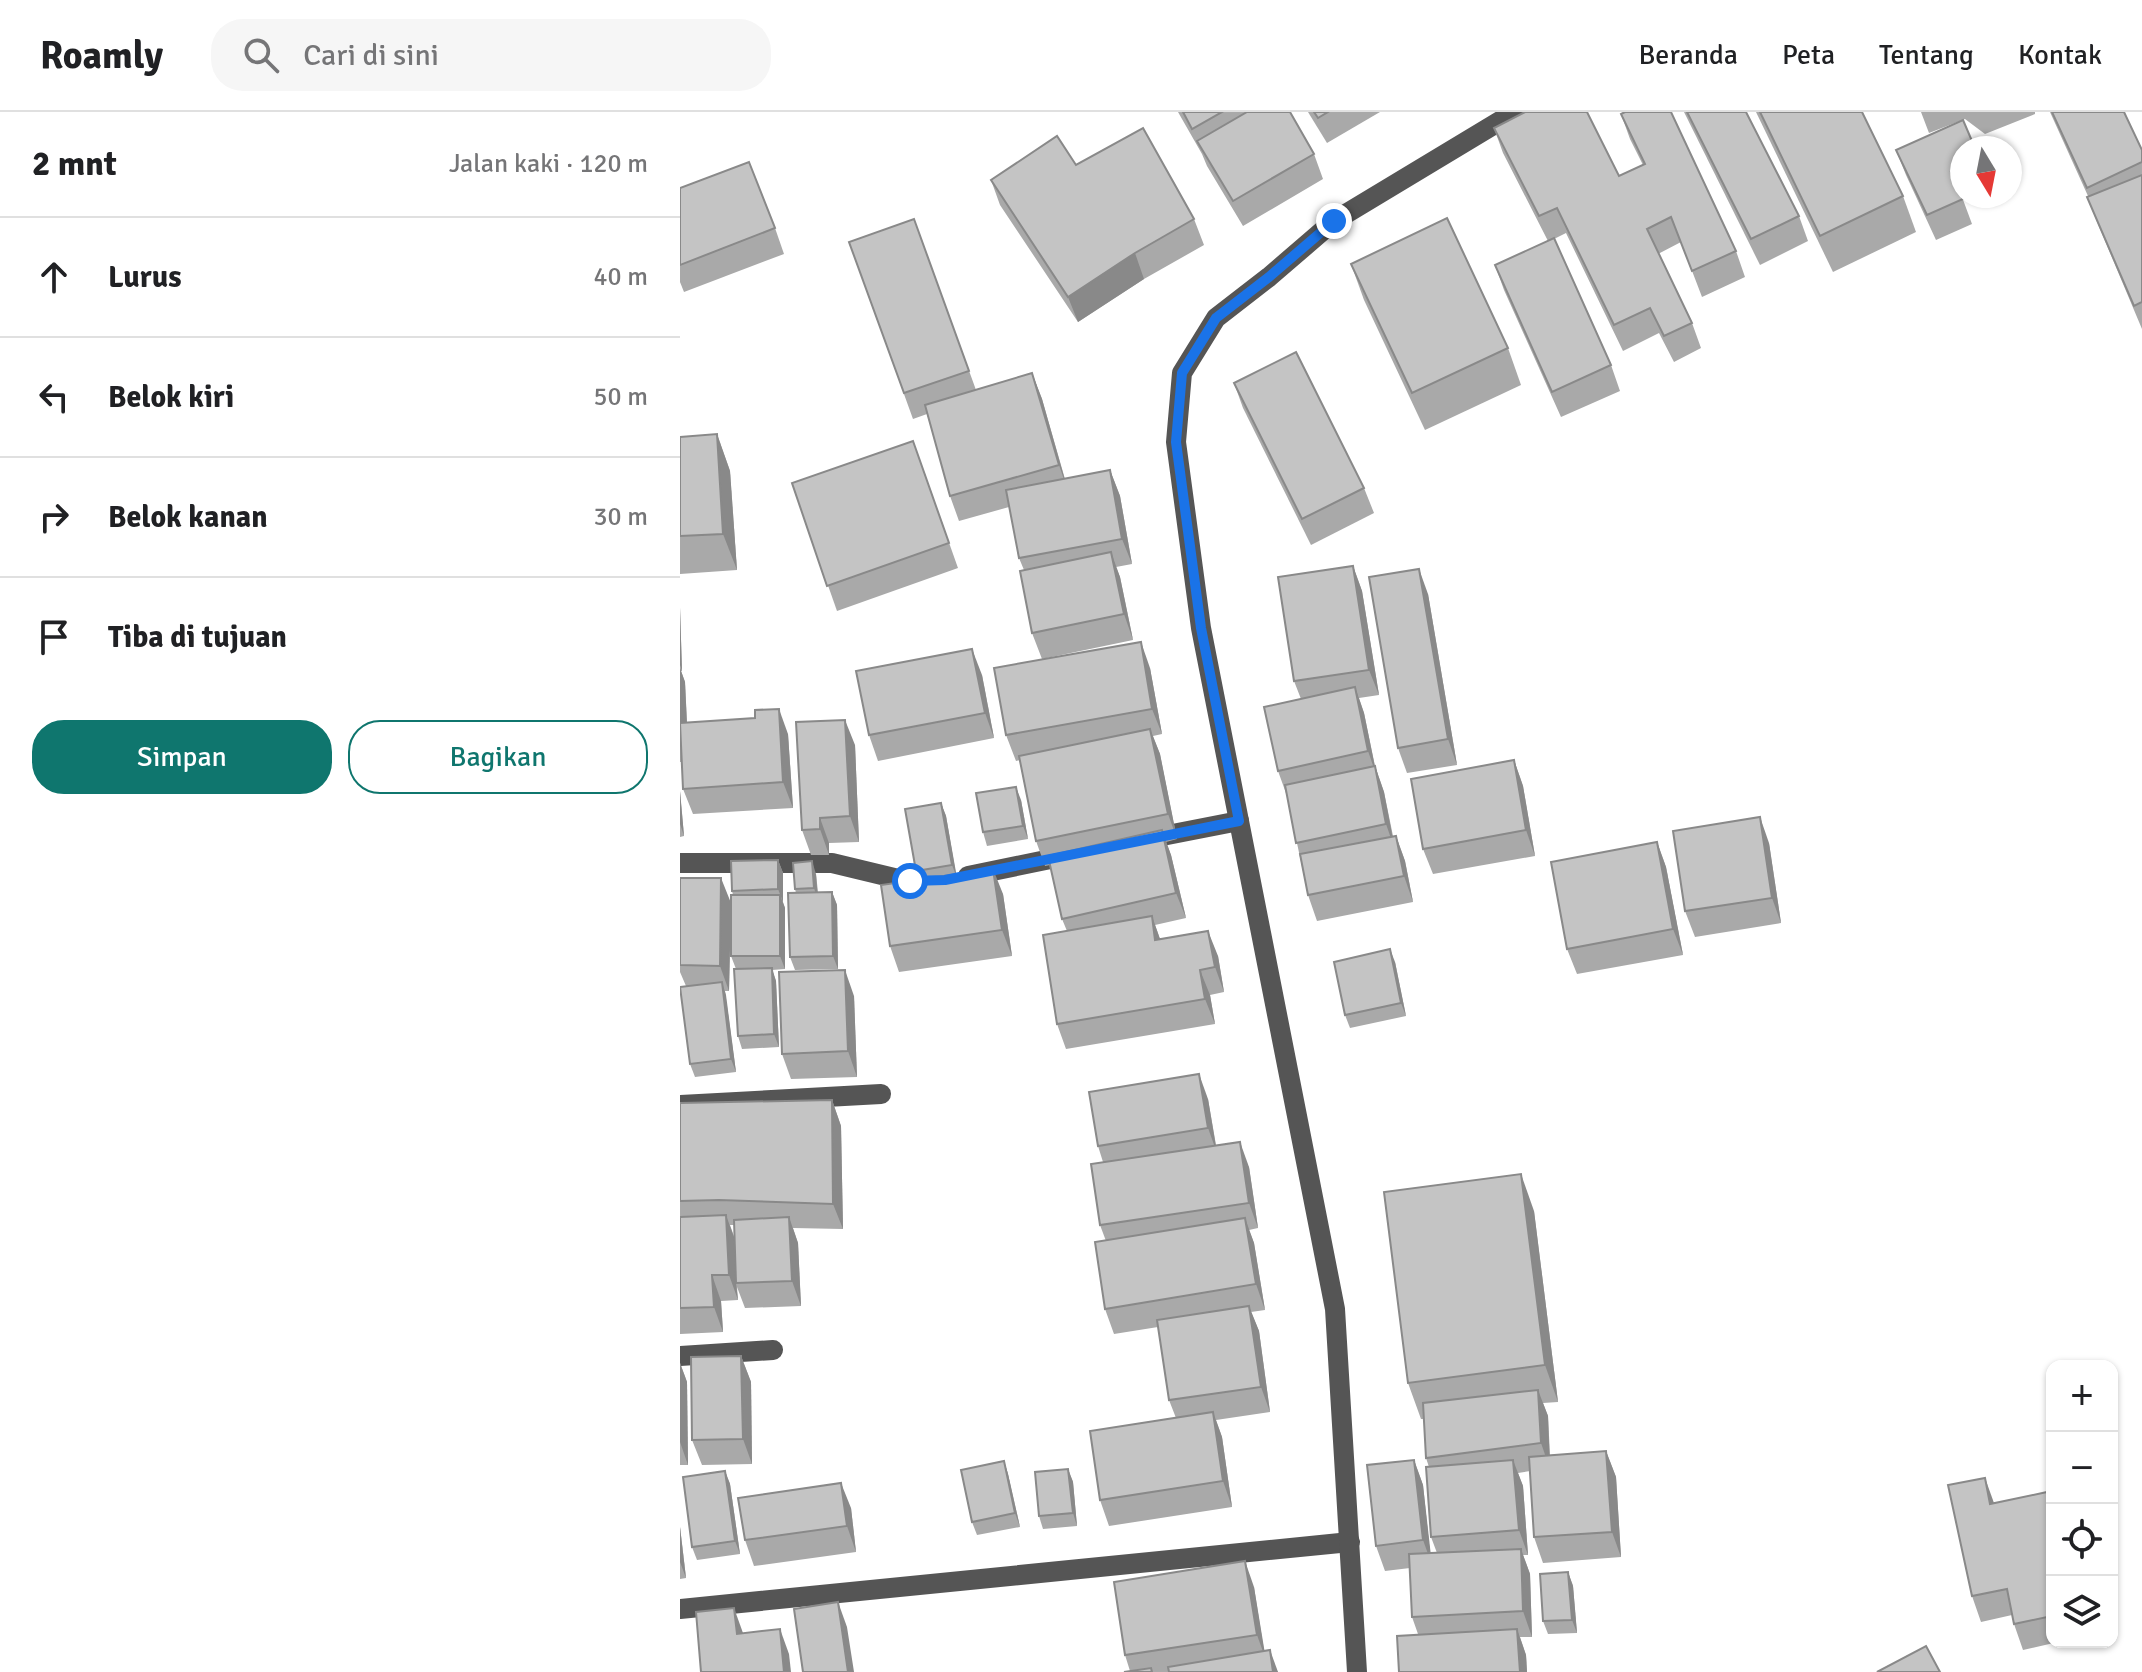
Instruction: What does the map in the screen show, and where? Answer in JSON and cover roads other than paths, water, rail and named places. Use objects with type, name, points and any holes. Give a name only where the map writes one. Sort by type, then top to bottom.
[{"type":"street","points":[[1357,1672],[1335,1309],[1201,628],[1176,442],[1182,373],[1216,318],[1334,221],[1515,112]]},
{"type":"street","points":[[1130,843],[1239,821]]},
{"type":"street","points":[[680,863],[832,863],[915,883],[945,880],[1083,852]]},
{"type":"street","points":[[680,1105],[881,1094]]},
{"type":"street","points":[[680,1356],[773,1350]]},
{"type":"street","points":[[680,1609],[1350,1542]]}]
